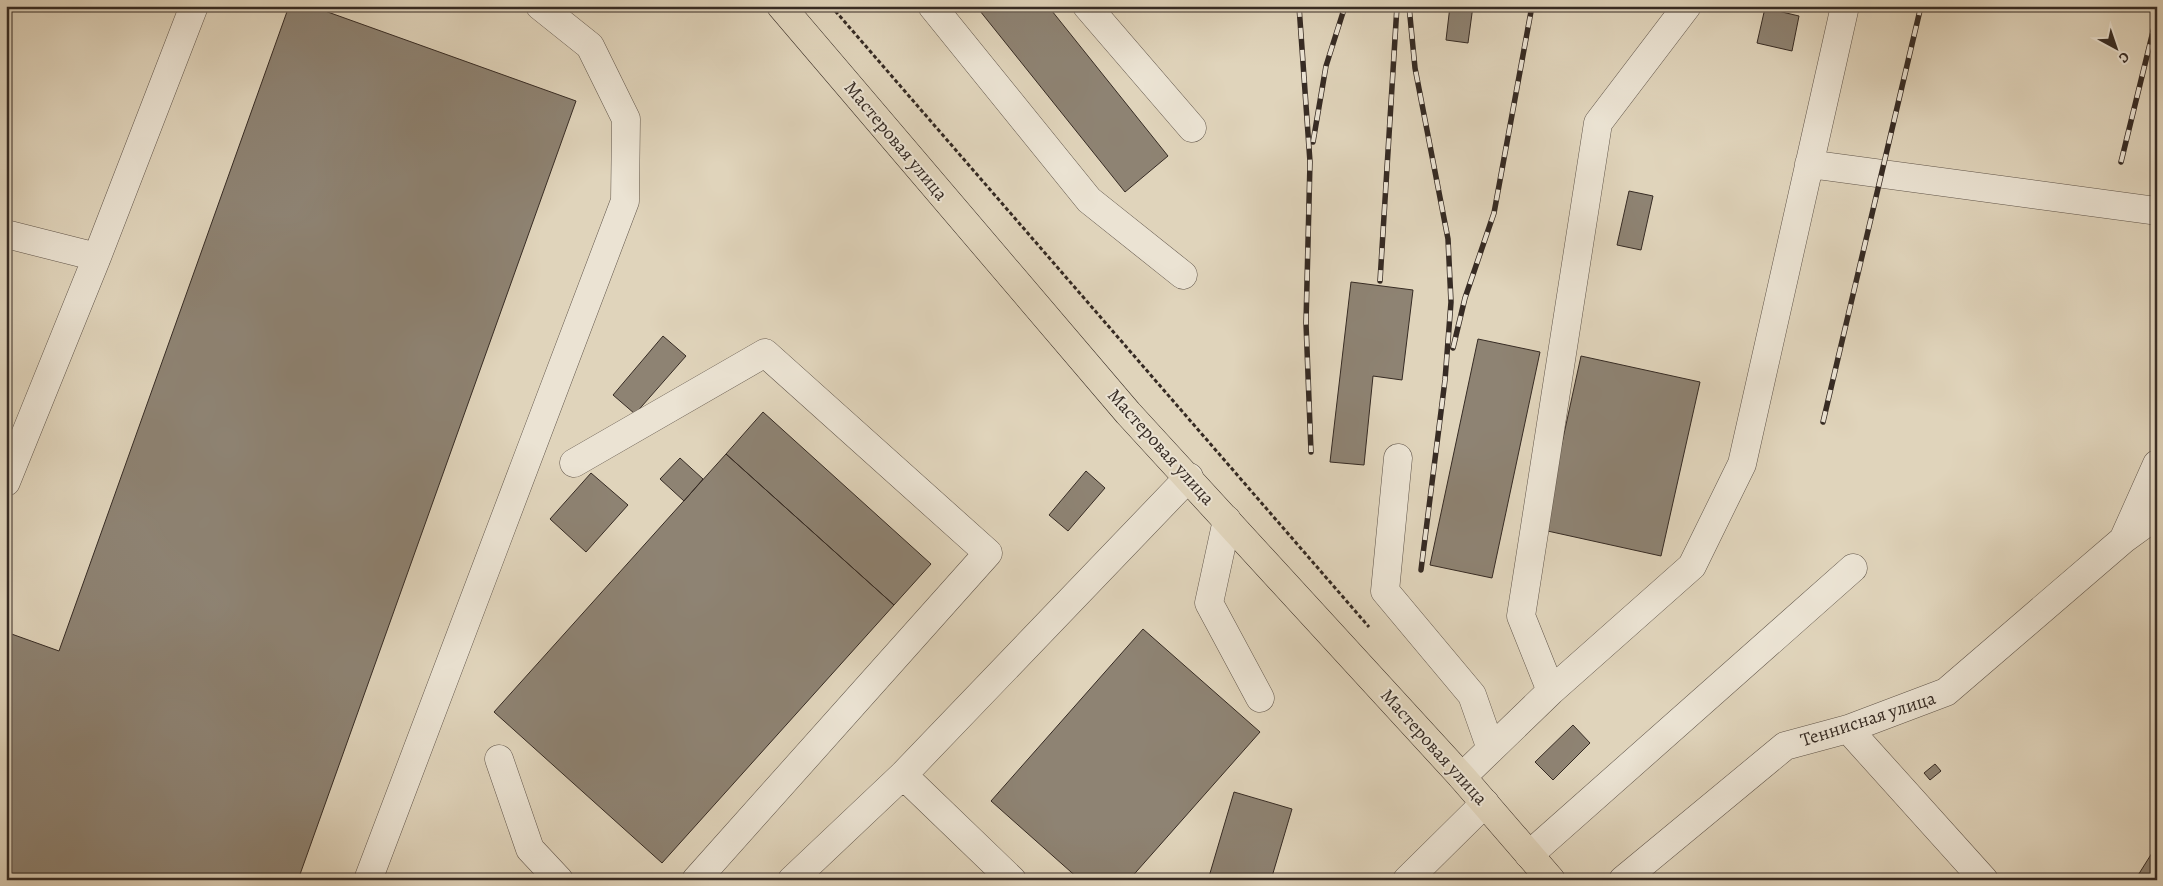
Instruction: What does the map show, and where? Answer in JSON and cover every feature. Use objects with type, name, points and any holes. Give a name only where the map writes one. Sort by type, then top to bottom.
[{"type":"main road","name":"Мастеровая улица","points":[[781,6],[1122,405],[1462,776],[1551,880]]},
{"type":"street","points":[[6,482],[97,257],[194,6]]},
{"type":"street","points":[[368,880],[626,201],[626,118],[590,46],[540,6]]},
{"type":"street","points":[[932,6],[1089,200],[1183,275]]},
{"type":"street","points":[[1087,6],[1192,128]]},
{"type":"street","points":[[1551,691],[1521,616],[1598,123],[1687,6]]},
{"type":"street","points":[[1462,776],[1551,691],[1692,566],[1742,464],[1845,6]]},
{"type":"street","points":[[1809,164],[2157,212]]},
{"type":"street","points":[[6,234],[97,257]]},
{"type":"street","points":[[574,463],[765,353],[988,553],[696,880]]},
{"type":"street","points":[[1398,458],[1385,591],[1472,695],[1491,749]]},
{"type":"street","points":[[2124,539],[2157,464]]},
{"type":"street","points":[[792,880],[903,775],[1189,477]]},
{"type":"street","name":"Теннисная улица","points":[[1623,880],[1785,746],[1848,729],[1946,692],[2124,539],[2157,515]]},
{"type":"street","points":[[1227,520],[1209,603],[1260,698]]},
{"type":"street","points":[[1529,855],[1853,568]]},
{"type":"street","points":[[1848,729],[1984,880]]},
{"type":"street","points":[[499,759],[530,849],[559,880]]},
{"type":"street","points":[[903,775],[1007,878]]},
{"type":"street","points":[[1407,880],[1485,803]]},
{"type":"path","points":[[831,6],[1371,629]]},
{"type":"building","points":[[289,6],[311,6],[576,101],[298,880],[16,880],[6,876],[6,632],[59,651]]},
{"type":"building","points":[[976,6],[1048,6],[1168,156],[1125,192]]},
{"type":"building","points":[[1450,6],[1473,6],[1468,43],[1446,40]]},
{"type":"building","points":[[1765,8],[1799,16],[1792,51],[1757,43]]},
{"type":"building","points":[[1629,191],[1653,196],[1641,250],[1617,245]]},
{"type":"building","points":[[1351,282],[1413,290],[1402,380],[1373,376],[1364,465],[1330,462]]},
{"type":"building","points":[[663,336],[686,356],[635,414],[613,395]]},
{"type":"building","points":[[1478,339],[1540,352],[1492,578],[1430,565]]},
{"type":"building","points":[[1581,356],[1700,382],[1661,556],[1543,530]]},
{"type":"building","points":[[763,412],[931,564],[894,605],[726,454]]},
{"type":"building","points":[[726,454],[894,605],[662,863],[494,712]]},
{"type":"building","points":[[680,458],[703,479],[684,501],[660,479]]},
{"type":"building","points":[[1086,471],[1105,488],[1068,531],[1049,515]]},
{"type":"building","points":[[591,473],[628,505],[586,552],[550,519]]},
{"type":"building","points":[[1143,629],[1260,732],[1129,880],[1080,880],[991,801]]},
{"type":"building","points":[[1573,725],[1590,743],[1553,780],[1535,762]]},
{"type":"building","points":[[1935,764],[1941,771],[1930,780],[1924,773]]},
{"type":"building","points":[[1234,792],[1292,809],[1271,880],[1208,880]]},
{"type":"building","points":[[2157,845],[2157,880],[2135,880]]},
{"type":"railway","points":[[1299,6],[1310,162],[1306,323],[1311,452]]},
{"type":"railway","points":[[1313,142],[1326,66],[1345,6]]},
{"type":"railway","points":[[1380,281],[1397,6]]},
{"type":"railway","points":[[1409,6],[1415,68],[1448,239],[1451,302],[1445,380],[1421,570]]},
{"type":"railway","points":[[1453,348],[1465,298],[1494,213],[1532,6]]},
{"type":"railway","points":[[1823,422],[1921,6]]},
{"type":"railway","points":[[2121,162],[2157,15]]}]
